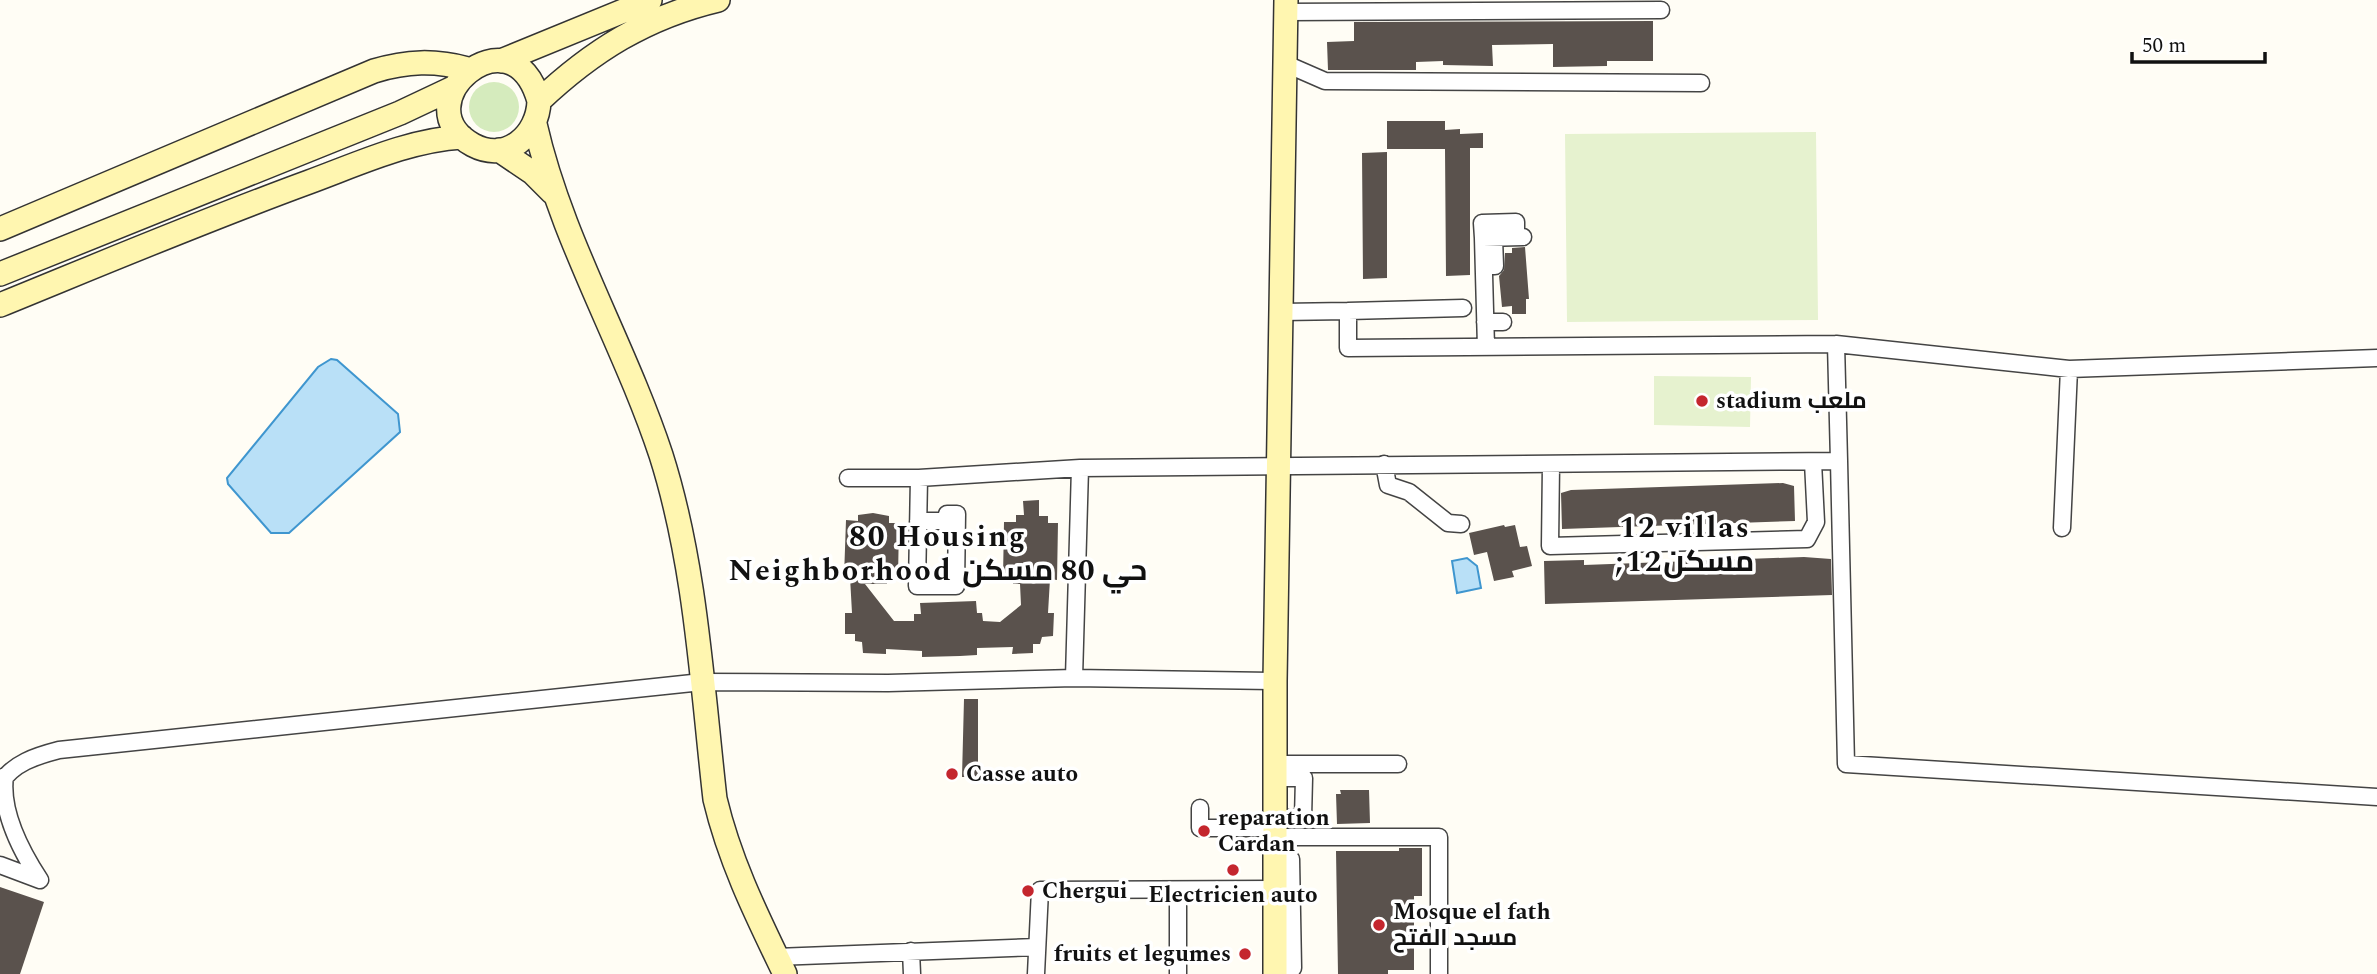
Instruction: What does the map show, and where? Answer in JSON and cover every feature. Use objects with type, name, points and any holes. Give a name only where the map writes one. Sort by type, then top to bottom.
[{"type":"main road","points":[[0,274],[391,117],[453,88],[468,69],[489,61],[501,61],[650,0]]},
{"type":"main road","points":[[499,150],[521,142],[537,112],[592,54],[658,20],[718,0]]},
{"type":"main road","points":[[1275,971],[1275,681],[1286,6]]},
{"type":"main road","points":[[501,61],[527,75],[560,203],[660,452],[678,513],[702,682],[715,799],[725,842],[744,892],[781,965]]},
{"type":"main road","points":[[0,229],[374,71],[393,65],[430,62],[468,69]]},
{"type":"main road","points":[[453,88],[450,111],[462,136],[476,147],[499,150],[533,173],[560,203]]},
{"type":"main road","points":[[0,305],[172,235],[369,160],[422,142],[462,136]]},
{"type":"street","points":[[1286,6],[1661,10]]},
{"type":"street","points":[[1286,64],[1325,81],[1701,83]]},
{"type":"street","points":[[1486,347],[1484,266],[1495,266],[1489,238],[1520,237]]},
{"type":"street","points":[[1281,312],[1463,308]]},
{"type":"street","points":[[1348,311],[1348,348],[1836,344],[2069,369],[2377,358]]},
{"type":"street","points":[[1485,322],[1503,322]]},
{"type":"street","points":[[1836,344],[1846,764],[2377,797]]},
{"type":"street","points":[[2062,528],[2069,369]]},
{"type":"street","points":[[848,478],[919,478],[1080,468],[1839,461]]},
{"type":"street","points":[[1551,465],[1550,546],[1807,539],[1816,522],[1812,462]]},
{"type":"street","points":[[1384,464],[1388,485],[1409,492],[1448,523],[1461,524]]},
{"type":"street","points":[[1074,678],[1080,468]]},
{"type":"street","points":[[918,521],[946,521],[947,514],[957,514],[956,586],[917,586],[918,521],[919,478]]},
{"type":"street","points":[[0,865],[40,880],[18,841],[1,792],[3,780],[36,756],[59,750],[702,682],[888,683],[1074,678],[1275,681]]},
{"type":"street","points":[[1275,771],[1398,764]]},
{"type":"street","points":[[1200,808],[1200,828],[1275,836],[1439,837],[1439,974]]},
{"type":"street","points":[[1275,836],[1291,859],[1293,968],[1275,971]]},
{"type":"street","points":[[1036,974],[1035,947],[1040,890],[1276,889]]},
{"type":"street","points":[[1178,890],[1178,974]]},
{"type":"street","points":[[781,965],[911,951],[1035,947]]},
{"type":"street","points":[[911,951],[912,974]]},
{"type":"green space","points":[[494,82],[512,89],[519,107],[512,125],[494,132],[476,125],[469,107],[476,89]]},
{"type":"green space","points":[[1816,132],[1818,320],[1567,322],[1565,134]]},
{"type":"green space","name":"stadium ملعب","points":[[1654,376],[1751,377],[1750,427],[1654,425]]},
{"type":"water","points":[[331,359],[337,360],[398,414],[400,432],[289,533],[271,533],[228,484],[227,478],[318,367]]},
{"type":"water","points":[[1467,558],[1477,566],[1481,588],[1457,593],[1452,561]]},
{"type":"building","points":[[1653,21],[1653,61],[1607,61],[1607,66],[1553,67],[1553,44],[1492,45],[1493,66],[1443,65],[1443,61],[1416,62],[1416,70],[1328,70],[1327,42],[1354,41],[1354,22]]},
{"type":"building","points":[[1387,121],[1445,121],[1445,130],[1460,129],[1460,134],[1483,133],[1483,148],[1470,148],[1470,275],[1446,276],[1445,149],[1387,149]]},
{"type":"building","points":[[1387,152],[1387,278],[1363,279],[1362,153]]},
{"type":"building","points":[[1525,247],[1529,299],[1526,299],[1526,314],[1512,314],[1512,306],[1502,307],[1499,276],[1504,270],[1505,253],[1512,253],[1512,248]]},
{"type":"building","points":[[1783,483],[1794,486],[1795,521],[1562,529],[1561,493],[1571,490]]},
{"type":"building","points":[[1039,500],[1039,516],[1048,516],[1048,523],[1058,523],[1057,580],[1050,579],[1048,613],[1054,613],[1053,636],[1042,637],[1040,644],[1033,644],[1033,653],[1012,654],[1013,647],[977,648],[977,655],[960,656],[922,657],[922,651],[886,649],[886,654],[863,653],[862,642],[855,641],[855,634],[845,634],[845,613],[852,613],[850,577],[844,577],[846,520],[858,521],[858,515],[873,513],[889,516],[889,523],[899,523],[898,578],[887,578],[887,584],[865,584],[894,621],[914,621],[914,614],[921,614],[920,603],[976,601],[977,613],[982,613],[983,621],[1000,622],[1021,605],[1020,584],[1013,584],[1013,577],[1003,577],[1004,522],[1016,522],[1016,515],[1024,515],[1023,501]]},
{"type":"building","points":[[1515,525],[1520,547],[1527,546],[1532,566],[1512,571],[1514,577],[1494,581],[1487,552],[1474,555],[1469,533]]},
{"type":"building","points":[[1804,557],[1831,559],[1832,595],[1545,604],[1544,561],[1584,560],[1584,565]]},
{"type":"building","points":[[964,699],[978,699],[978,777],[962,777]]},
{"type":"building","points":[[1340,790],[1369,790],[1370,823],[1337,824],[1336,794],[1341,794]]},
{"type":"building","points":[[1399,848],[1422,848],[1422,896],[1414,896],[1414,970],[1388,970],[1388,974],[1338,974],[1336,851],[1399,851]]},
{"type":"building","points":[[0,887],[44,902],[20,974],[0,974]]},
{"type":"place","name":"stadium ملعب","points":[[1702,401]]},
{"type":"place","name":"Casse auto","points":[[952,774]]},
{"type":"place","name":"reparation Cardan","points":[[1204,831]]},
{"type":"place","name":"Electricien auto","points":[[1233,870]]},
{"type":"place","name":"Chergui","points":[[1028,891]]},
{"type":"place","name":"Mosque el fath مسجد الفتح","points":[[1379,925]]},
{"type":"place","name":"fruits et legumes","points":[[1245,954]]},
{"type":"district","name":"12 villas ;12مسكن","points":[[1685,545]]},
{"type":"district","name":"80 Housing Neighborhood حي 80 مسكن","points":[[938,554]]}]
